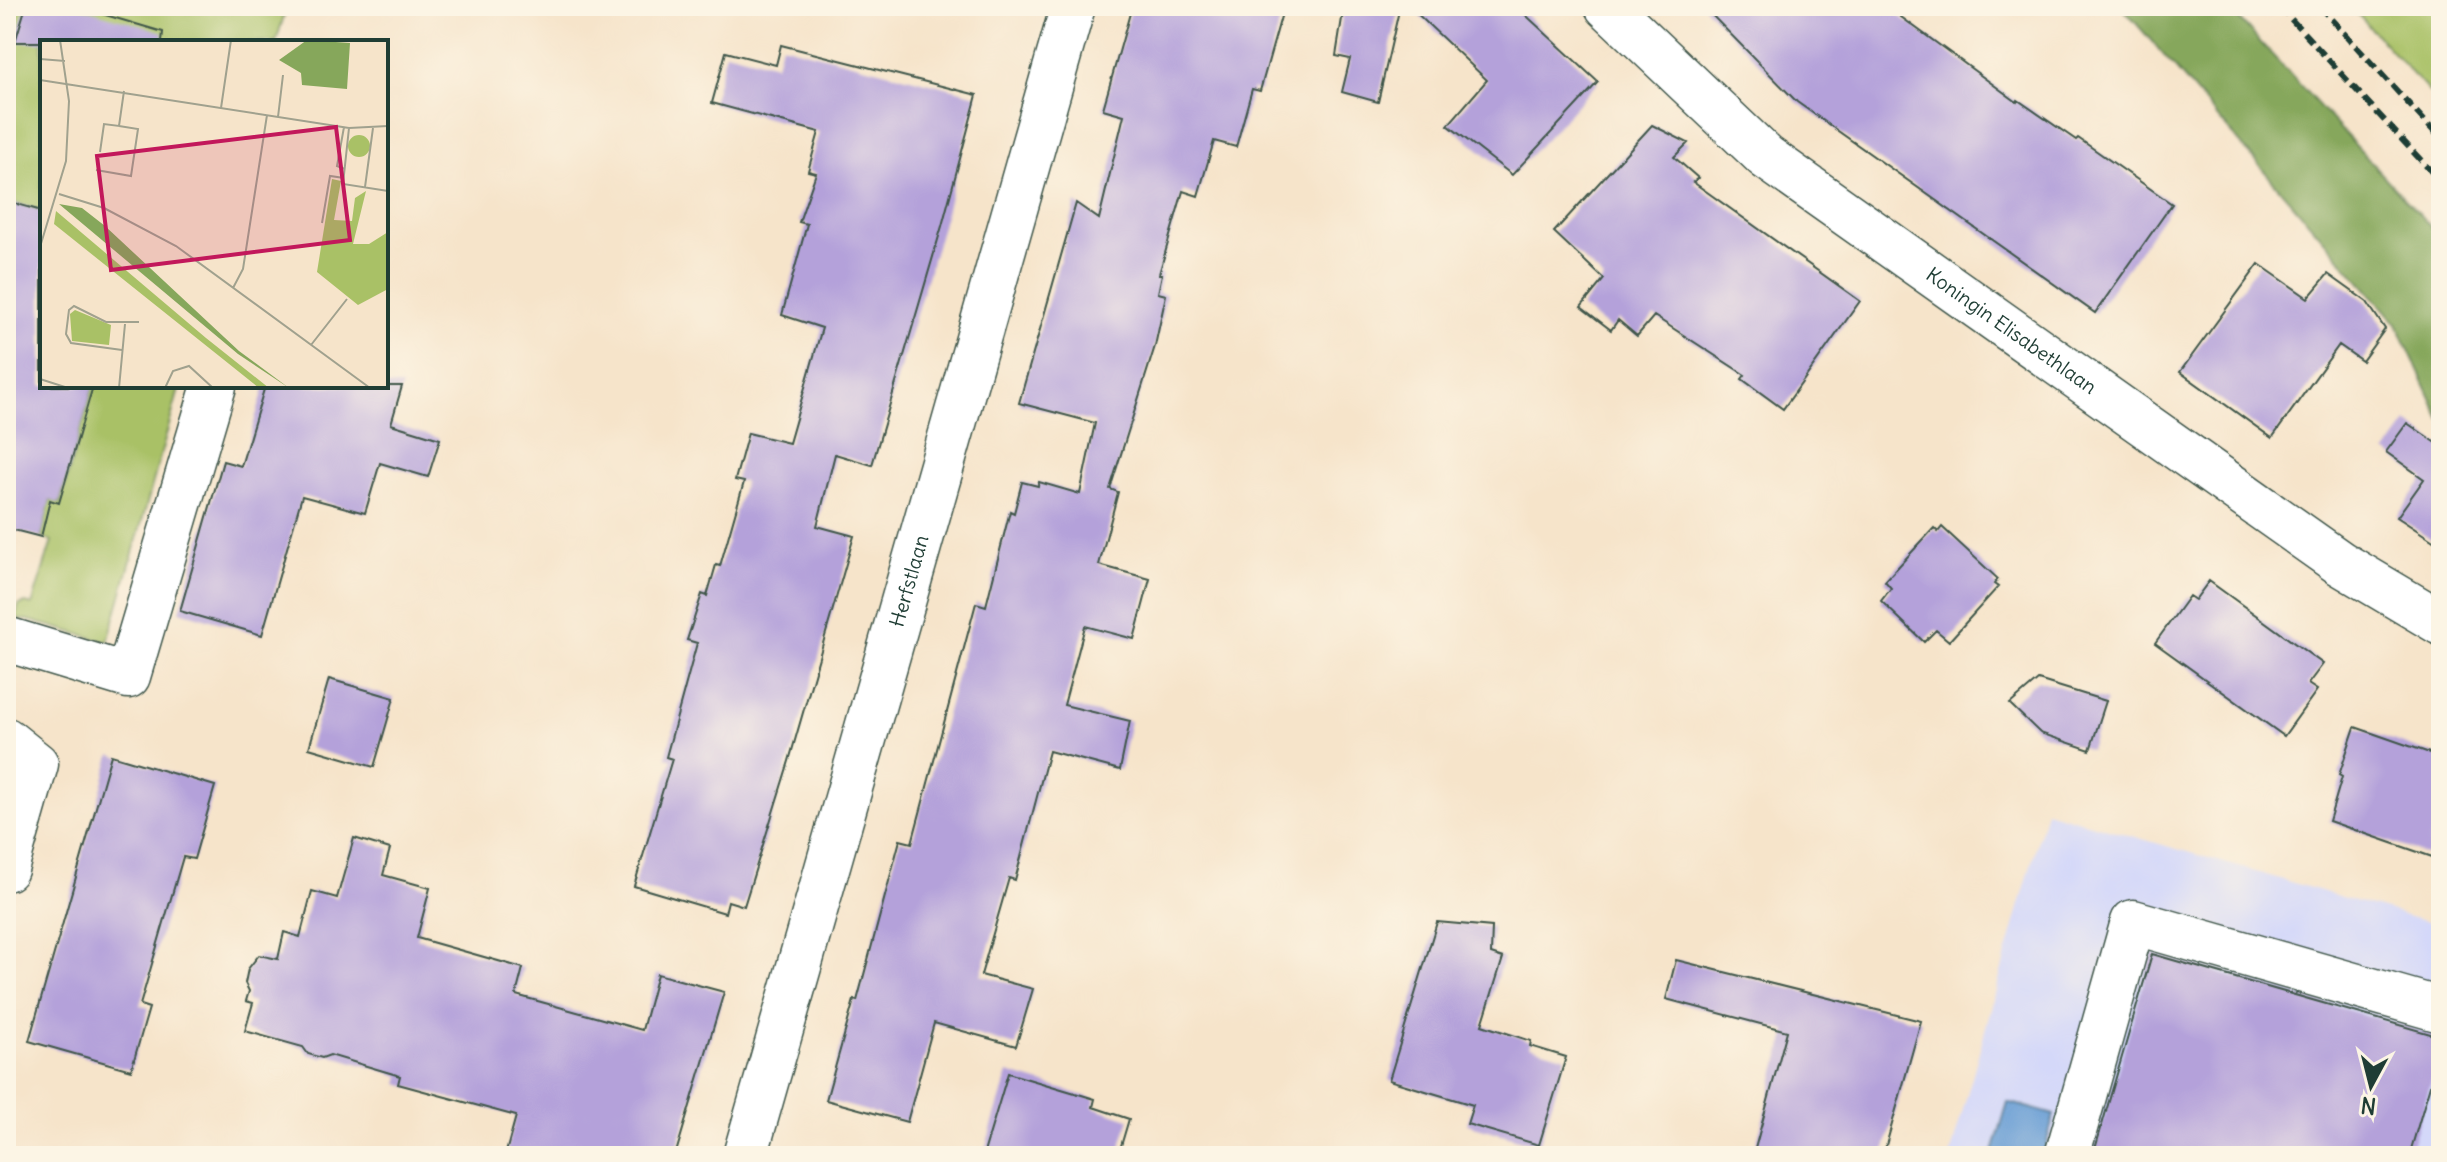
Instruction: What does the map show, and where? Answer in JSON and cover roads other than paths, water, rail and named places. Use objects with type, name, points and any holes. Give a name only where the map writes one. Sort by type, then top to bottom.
[{"type":"street","name":"Herfstlaan","points":[[745,1156],[1073,6]]},
{"type":"street","name":"Koningin Elisabethlaan","points":[[1607,6],[1766,157],[2340,563],[2441,623]]},
{"type":"street","points":[[6,639],[128,676],[213,388]]},
{"type":"street","points":[[6,740],[36,764],[6,869]]},
{"type":"street","points":[[2067,1156],[2133,922],[2441,1010]]},
{"type":"water","points":[[2008,1102],[2054,1115],[2043,1156],[1992,1156]]},
{"type":"railway","points":[[2279,6],[2441,182]]},
{"type":"railway","points":[[2319,6],[2441,139]]}]
